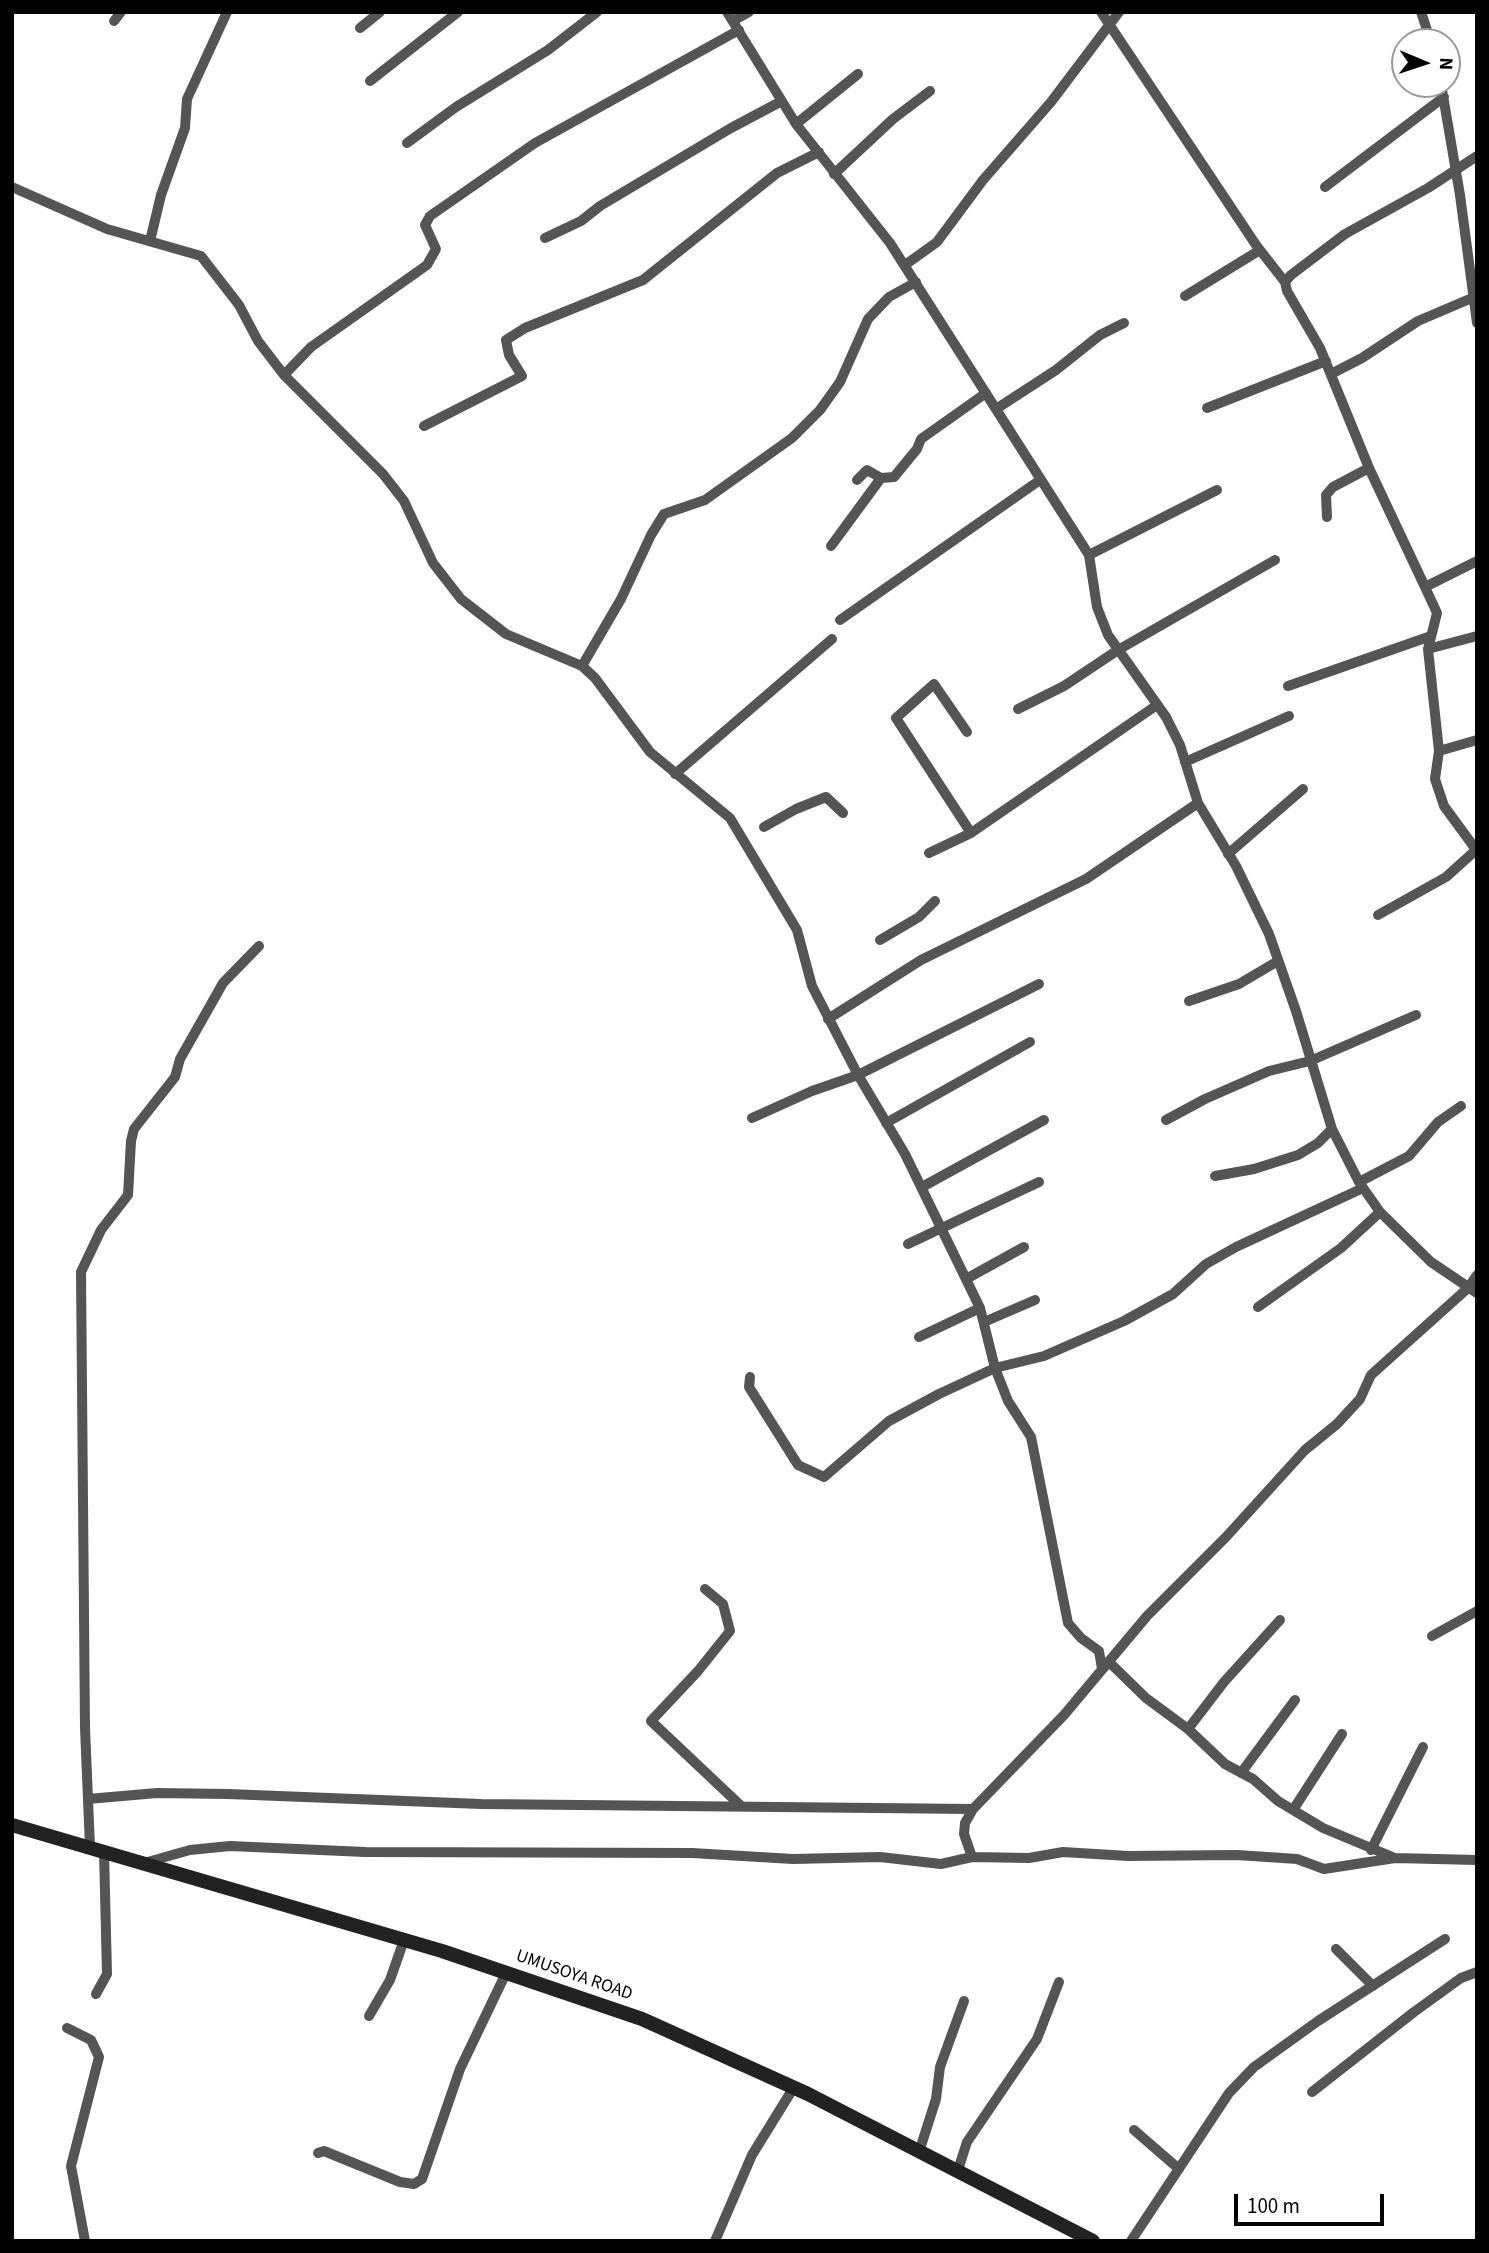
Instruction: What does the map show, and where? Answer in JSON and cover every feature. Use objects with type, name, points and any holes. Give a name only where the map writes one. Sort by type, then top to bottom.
[{"type":"main road","name":"UMUSOYA ROAD","points":[[12,1825],[404,1940],[642,2019],[794,2087],[920,2149],[1093,2241]]},
{"type":"street","points":[[114,21],[121,12]]},
{"type":"street","points":[[150,241],[161,195],[185,128],[187,99],[227,12]]},
{"type":"street","points":[[360,28],[380,12]]},
{"type":"street","points":[[370,81],[458,12]]},
{"type":"street","points":[[407,143],[456,107],[548,50],[597,12]]},
{"type":"street","points":[[749,12],[730,17],[780,102],[834,174],[874,220],[905,265],[1089,555],[1097,607],[1108,635],[1157,705],[1180,745],[1198,803],[1252,898],[1278,961],[1332,1129],[1361,1185],[1380,1212],[1431,1262],[1472,1291]]},
{"type":"street","points":[[1101,12],[1260,250],[1285,282],[1326,361],[1369,468],[1437,613],[1428,649],[1439,751],[1435,779],[1444,806],[1476,851],[1446,877],[1378,915]]},
{"type":"street","points":[[905,265],[937,242],[983,180],[1051,102],[1119,12]]},
{"type":"street","points":[[284,375],[311,347],[427,265],[436,249],[425,225],[430,216],[536,143],[740,30]]},
{"type":"street","points":[[796,124],[858,74]]},
{"type":"street","points":[[834,174],[893,120],[930,92]]},
{"type":"street","points":[[1325,187],[1443,98]]},
{"type":"street","points":[[1444,98],[1473,262],[1472,298],[1477,323]]},
{"type":"street","points":[[545,238],[581,221],[731,128],[780,102]]},
{"type":"street","points":[[424,426],[522,376],[509,355],[506,340],[526,328],[643,280],[777,173],[819,152]]},
{"type":"street","points":[[1285,282],[1345,234],[1477,156]]},
{"type":"street","points":[[12,187],[107,229],[201,256],[239,305],[258,341],[284,375],[383,474],[404,501],[433,563],[461,599],[506,634],[582,666],[595,678],[650,752],[730,818],[797,930],[812,986],[858,1075],[922,1186],[980,1308],[995,1368],[1008,1401],[1031,1437],[1069,1623],[1099,1651],[1106,1666],[1188,1729],[1225,1764],[1293,1810],[1371,1850],[1395,1858]]},
{"type":"street","points":[[1185,296],[1260,250]]},
{"type":"street","points":[[582,666],[664,514],[705,500],[792,438],[820,411],[840,382],[868,319],[889,297],[916,282]]},
{"type":"street","points":[[1331,374],[1362,358],[1418,321],[1472,298]]},
{"type":"street","points":[[996,409],[1056,370],[1100,335],[1124,323]]},
{"type":"street","points":[[1207,408],[1326,361]]},
{"type":"street","points":[[857,480],[867,470],[881,478],[894,477],[917,449],[921,439],[986,393]]},
{"type":"street","points":[[1327,517],[1326,495],[1333,486],[1369,468]]},
{"type":"street","points":[[831,546],[881,478]]},
{"type":"street","points":[[840,620],[1040,480]]},
{"type":"street","points":[[1089,555],[1217,490]]},
{"type":"street","points":[[1018,709],[1064,686],[1118,650],[1275,560]]},
{"type":"street","points":[[1425,587],[1477,561]]},
{"type":"street","points":[[1288,686],[1431,636]]},
{"type":"street","points":[[1428,649],[1477,636]]},
{"type":"street","points":[[675,774],[832,639]]},
{"type":"street","points":[[967,732],[934,684],[896,718],[971,833]]},
{"type":"street","points":[[929,853],[971,833],[1157,705]]},
{"type":"street","points":[[1185,762],[1214,751],[1258,727],[1289,716]]},
{"type":"street","points":[[1439,751],[1477,740]]},
{"type":"street","points":[[1228,854],[1303,789]]},
{"type":"street","points":[[764,827],[796,809],[826,797],[843,813]]},
{"type":"street","points":[[828,1019],[921,960],[1086,879],[1198,803]]},
{"type":"street","points":[[880,940],[919,917],[935,901]]},
{"type":"street","points":[[96,1994],[104,1984],[108,1964],[97,1849],[88,1799],[81,1272],[101,1230],[128,1195],[134,1129],[175,1077],[180,1059],[223,983],[259,946]]},
{"type":"street","points":[[1189,1001],[1239,984],[1278,961]]},
{"type":"street","points":[[752,1118],[812,1091],[858,1075],[1039,984]]},
{"type":"street","points":[[1166,1121],[1205,1099],[1269,1072],[1310,1061],[1416,1015]]},
{"type":"street","points":[[886,1123],[1030,1042]]},
{"type":"street","points":[[750,1377],[749,1387],[798,1465],[824,1477],[889,1421],[995,1368],[1045,1356],[1124,1321],[1172,1294],[1206,1264],[1361,1185],[1409,1156],[1438,1122],[1461,1106]]},
{"type":"street","points":[[922,1186],[1044,1120]]},
{"type":"street","points":[[1215,1176],[1298,1155],[1318,1143],[1332,1129]]},
{"type":"street","points":[[908,1244],[1039,1182]]},
{"type":"street","points":[[1258,1307],[1341,1248],[1380,1212]]},
{"type":"street","points":[[967,1279],[1024,1247]]},
{"type":"street","points":[[972,1857],[964,1835],[965,1823],[973,1809],[1106,1666],[1147,1616],[1226,1537],[1305,1450],[1360,1399],[1371,1374],[1472,1291],[1477,1275]]},
{"type":"street","points":[[984,1322],[1035,1300]]},
{"type":"street","points":[[919,1337],[980,1308]]},
{"type":"street","points":[[705,1589],[723,1604],[730,1631],[698,1671],[651,1721],[740,1805]]},
{"type":"street","points":[[1432,1636],[1477,1611]]},
{"type":"street","points":[[1188,1729],[1224,1682],[1280,1620]]},
{"type":"street","points":[[1241,1773],[1295,1700]]},
{"type":"street","points":[[1293,1810],[1342,1734]]},
{"type":"street","points":[[1371,1850],[1423,1747]]},
{"type":"street","points":[[88,1799],[169,1793],[481,1804],[973,1809]]},
{"type":"street","points":[[144,1863],[190,1850],[230,1846],[365,1852],[692,1853],[793,1859],[880,1857],[941,1864],[972,1857],[1029,1858],[1063,1852],[1128,1856],[1237,1855],[1297,1859],[1324,1869],[1395,1858],[1477,1860]]},
{"type":"street","points":[[1131,2241],[1229,2093],[1254,2067],[1318,2021],[1445,1939]]},
{"type":"street","points":[[369,2016],[390,1980],[404,1940]]},
{"type":"street","points":[[1336,1949],[1373,1986]]},
{"type":"street","points":[[1312,2092],[1414,2012],[1461,1978],[1477,1972]]},
{"type":"street","points":[[318,2153],[324,2151],[400,2182],[414,2185],[422,2179],[460,2069],[506,1973]]},
{"type":"street","points":[[958,2170],[967,2142],[1037,2039],[1059,1982]]},
{"type":"street","points":[[920,2149],[936,2099],[940,2067],[964,2001]]},
{"type":"street","points":[[67,2028],[91,2040],[99,2057],[71,2166],[85,2241]]},
{"type":"street","points":[[715,2241],[752,2155],[794,2087]]},
{"type":"street","points":[[1133,2130],[1179,2169]]}]
